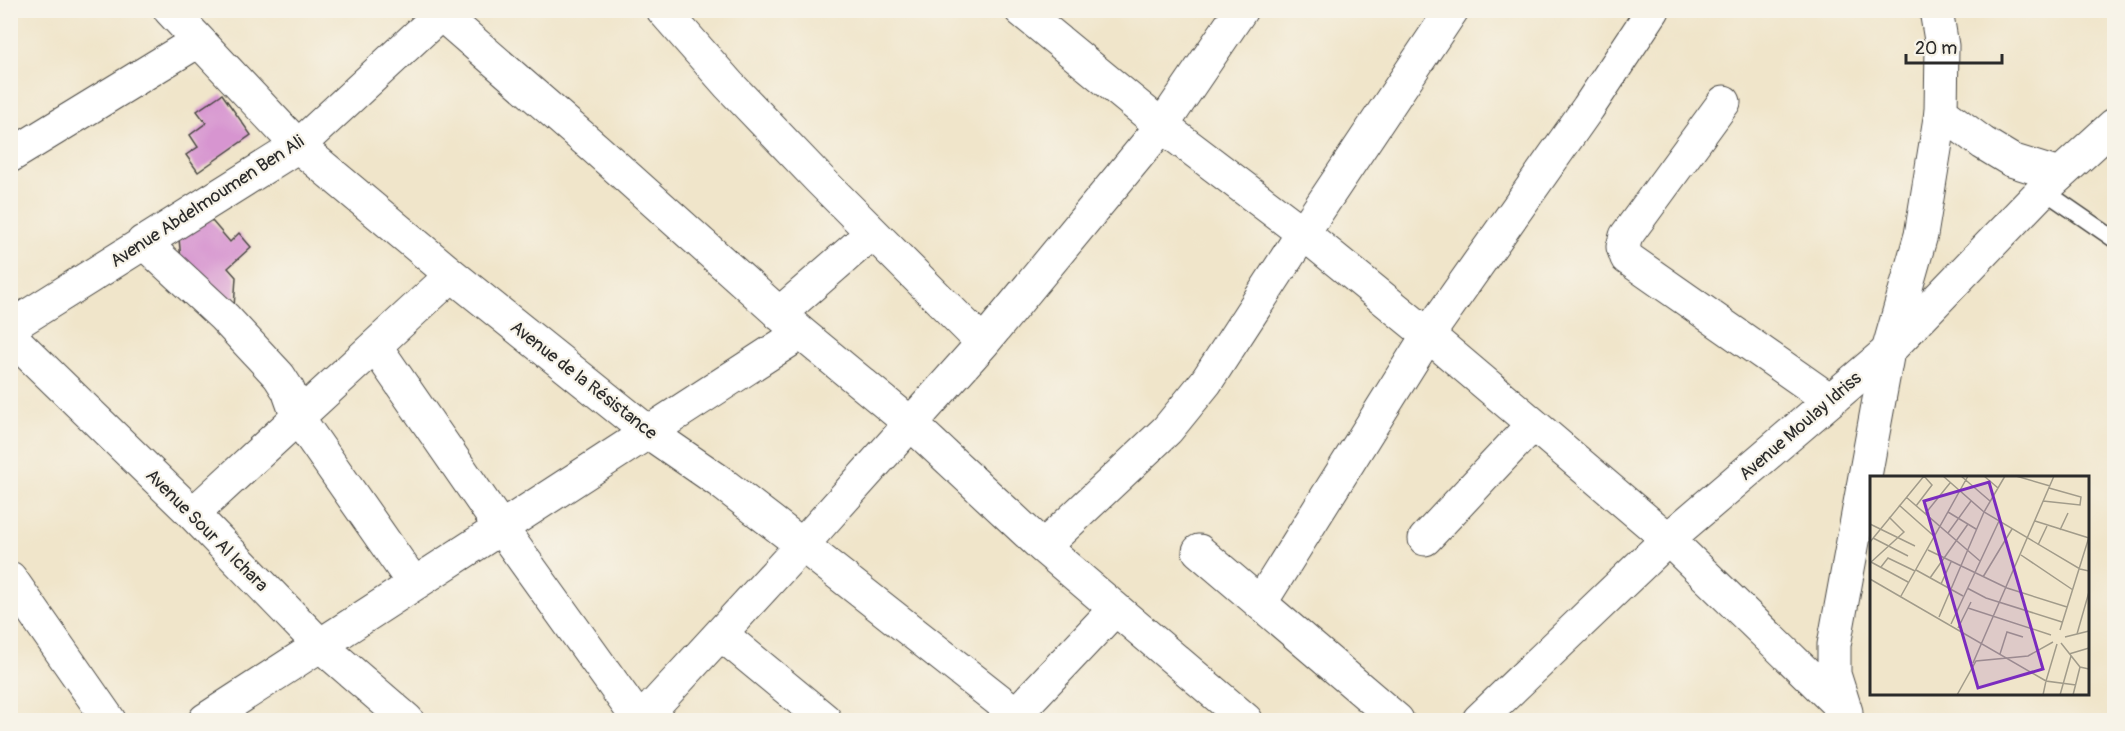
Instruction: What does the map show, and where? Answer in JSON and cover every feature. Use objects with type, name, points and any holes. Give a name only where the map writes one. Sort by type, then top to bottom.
[{"type":"street","name":"Avenue de la Résistance","points":[[170,10],[298,146],[452,275],[648,432],[719,481],[802,545],[1017,718]]},
{"type":"street","points":[[663,10],[729,85],[872,233],[983,343]]},
{"type":"street","points":[[1021,10],[1162,126],[1303,233],[1428,335],[1668,539],[1849,716]]},
{"type":"street","points":[[375,346],[501,528],[640,720],[802,545],[983,343],[1162,126],[1241,10]]},
{"type":"street","points":[[1043,547],[1167,430],[1206,382],[1452,10]]},
{"type":"street","points":[[1261,602],[1428,335],[1588,108],[1653,10]]},
{"type":"street","points":[[1849,716],[1834,674],[1834,645],[1888,351],[1921,235],[1941,112],[1942,46],[1936,10]]},
{"type":"street","points":[[443,12],[790,324],[910,423],[1043,547],[1246,720]]},
{"type":"street","name":"Avenue Abdelmoumen Ben Ali","points":[[10,327],[298,146],[443,12]]},
{"type":"street","points":[[10,156],[198,41]]},
{"type":"street","points":[[1724,102],[1626,236],[1623,247],[1627,258],[1830,400]]},
{"type":"street","points":[[1941,112],[1983,143],[2051,183]]},
{"type":"street","name":"Avenue Moulay Idriss","points":[[1479,720],[1668,539],[1888,351],[2051,183],[2115,125]]},
{"type":"street","points":[[205,720],[648,432],[790,324],[872,233]]},
{"type":"street","points":[[143,242],[224,317],[279,376],[288,390],[298,418],[414,584]]},
{"type":"street","points":[[193,514],[452,275]]},
{"type":"street","name":"Avenue Sour Al Ichara","points":[[10,336],[193,514],[320,645],[407,720]]},
{"type":"street","points":[[1425,538],[1533,424]]},
{"type":"street","points":[[1199,551],[1397,720]]},
{"type":"street","points":[[10,579],[109,720]]},
{"type":"street","points":[[1017,718],[1115,609]]},
{"type":"street","points":[[720,634],[825,720]]},
{"type":"lane","points":[[2051,183],[2115,239]]},
{"type":"building","points":[[222,94],[251,135],[198,172],[186,155],[198,147],[190,135],[206,123],[197,111]]},
{"type":"building","points":[[206,214],[230,242],[239,233],[251,247],[228,268],[236,277],[234,308],[181,260],[179,238]]}]
